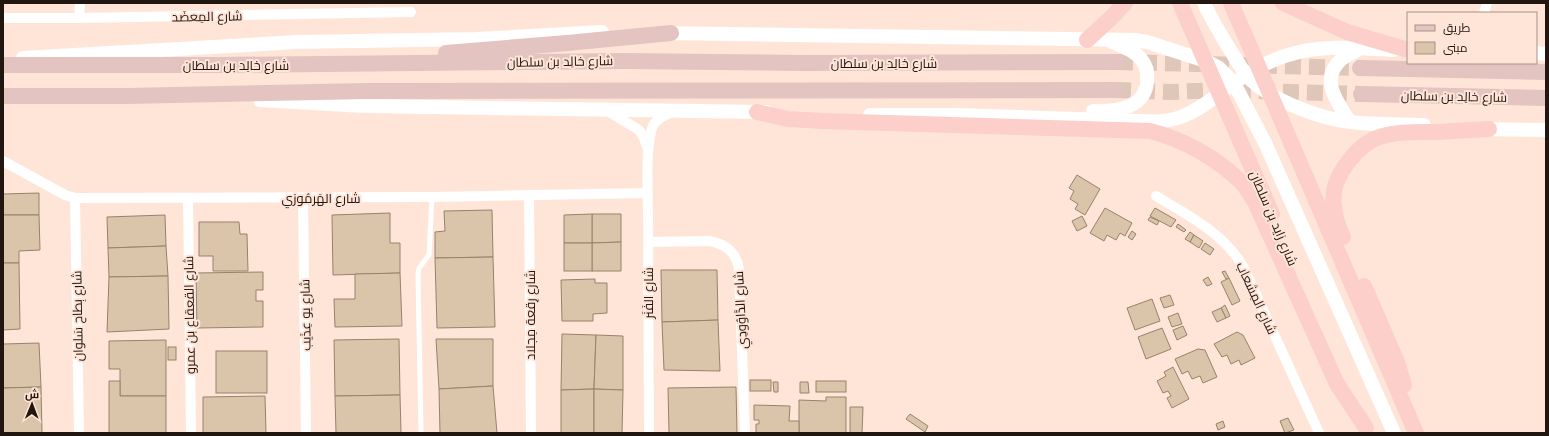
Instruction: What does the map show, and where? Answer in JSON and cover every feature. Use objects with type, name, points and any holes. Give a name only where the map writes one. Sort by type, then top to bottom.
[{"type":"highway","points":[[1087,40],[1125,3]]},
{"type":"highway","name":"شارع زايد بن سلطان","points":[[1180,3],[1284,244],[1367,430]]},
{"type":"highway","points":[[1231,3],[1253,72],[1270,94],[1413,427]]},
{"type":"highway","points":[[1283,3],[1347,32],[1407,50]]},
{"type":"highway","points":[[757,112],[788,119],[823,121],[1150,131],[1165,134],[1210,158],[1240,180],[1255,202],[1337,384],[1367,430]]},
{"type":"highway","points":[[1413,427],[1397,362],[1336,222],[1333,205],[1334,190],[1340,174],[1349,158],[1360,148],[1374,139],[1414,131],[1489,129]]},
{"type":"main road","points":[[1204,3],[1228,48],[1253,72]]},
{"type":"main road","points":[[3,59],[297,42],[477,39],[607,32],[1135,40],[1147,42],[1206,61],[1219,68],[1234,83],[1266,144],[1394,433]]},
{"type":"main road","points":[[217,65],[284,59],[420,55],[671,33]]},
{"type":"main road","points":[[866,115],[886,111],[927,108],[1099,112],[1126,109],[1140,99],[1144,92],[1148,75],[1146,67],[1135,53],[1108,40]]},
{"type":"main road","points":[[1350,122],[1336,101],[1331,86],[1332,74],[1343,59],[1360,48]]},
{"type":"main road","points":[[184,95],[364,106],[866,115],[956,115],[1154,122],[1170,120],[1200,108],[1234,83],[1288,55],[1306,50],[1360,48],[1407,50]]},
{"type":"main road","name":"شارع خالِد بن سلطان","points":[[3,65],[217,65],[622,61],[802,63],[1117,62]]},
{"type":"main road","name":"شارع خالِد بن سلطان","points":[[1360,68],[1546,72]]},
{"type":"main road","points":[[3,96],[184,95],[382,91],[1115,90]]},
{"type":"main road","points":[[1270,94],[1293,105],[1350,122],[1489,129],[1546,130]]},
{"type":"main road","name":"شارع خالِد بن سلطان","points":[[1361,94],[1546,98]]},
{"type":"street","points":[[79,18],[80,3]]},
{"type":"street","name":"شارع المِعضَد","points":[[3,18],[411,12]]},
{"type":"street","name":"شارع الفَنَر","points":[[606,110],[639,130],[649,152]]},
{"type":"street","name":"شارع الفَنَر","points":[[649,433],[648,193],[650,137],[654,125],[661,117],[676,111]]},
{"type":"street","name":"شارع الهَرمُوزي","points":[[3,161],[65,195],[75,198],[432,197],[648,193]]},
{"type":"street","name":"شارع رِقعة مِجلاد","points":[[529,196],[531,433]]},
{"type":"street","name":"شارع المِشعاب","points":[[1156,196],[1216,234],[1232,249],[1244,268],[1319,433]]},
{"type":"street","name":"شارع بِطاح سَلوان","points":[[75,198],[80,433]]},
{"type":"street","name":"شارع القعقاع بن عمرو","points":[[188,198],[191,433]]},
{"type":"street","name":"شارع يو عِذَيب","points":[[304,198],[306,433]]},
{"type":"street","name":"شارع الدَّاوُودِي","points":[[648,242],[718,242],[733,252],[739,269],[745,433]]},
{"type":"lane","points":[[421,433],[418,275],[419,268],[428,254],[432,197]]},
{"type":"building","points":[[1077,175],[1100,189],[1085,215],[1075,209],[1078,204],[1070,199],[1074,191],[1069,188]]},
{"type":"building","points":[[39,193],[39,215],[3,215],[3,194]]},
{"type":"building","points":[[1105,208],[1132,223],[1125,236],[1120,233],[1116,240],[1107,235],[1104,241],[1090,233]]},
{"type":"building","points":[[1155,208],[1176,220],[1171,227],[1150,216]]},
{"type":"building","points":[[492,210],[493,257],[435,258],[435,232],[445,231],[444,211]]},
{"type":"building","points":[[390,213],[390,243],[400,243],[400,273],[333,275],[332,215]]},
{"type":"building","points":[[592,214],[621,214],[621,242],[592,243]]},
{"type":"building","points":[[592,214],[592,243],[564,243],[564,215]]},
{"type":"building","points":[[3,215],[39,215],[40,250],[19,251],[19,263],[3,263]]},
{"type":"building","points":[[165,215],[166,246],[108,248],[107,217]]},
{"type":"building","points":[[1082,216],[1087,226],[1077,231],[1072,221]]},
{"type":"building","points":[[1150,217],[1159,221],[1157,225],[1148,220]]},
{"type":"building","points":[[199,222],[239,222],[240,234],[247,234],[248,271],[213,271],[213,256],[199,256]]},
{"type":"building","points":[[1178,224],[1186,230],[1184,232],[1176,227]]},
{"type":"building","points":[[1132,231],[1136,234],[1132,240],[1128,237]]},
{"type":"building","points":[[1190,232],[1194,235],[1190,242],[1185,239]]},
{"type":"building","points":[[1194,235],[1203,241],[1199,248],[1190,242]]},
{"type":"building","points":[[621,242],[621,271],[592,271],[592,243]]},
{"type":"building","points":[[564,243],[592,243],[592,271],[564,271]]},
{"type":"building","points":[[1205,243],[1214,249],[1210,255],[1201,249]]},
{"type":"building","points":[[166,246],[168,276],[109,277],[108,248]]},
{"type":"building","points":[[493,257],[495,327],[437,328],[435,258]]},
{"type":"building","points":[[3,263],[19,263],[20,329],[3,330]]},
{"type":"building","points":[[661,270],[717,270],[718,320],[662,322]]},
{"type":"building","points":[[1225,271],[1229,278],[1226,279],[1222,272]]},
{"type":"building","points":[[263,272],[263,290],[256,290],[256,301],[263,301],[263,327],[197,328],[196,273]]},
{"type":"building","points":[[400,273],[402,326],[335,327],[334,299],[355,299],[355,274]]},
{"type":"building","points":[[168,276],[169,329],[107,332],[109,277]]},
{"type":"building","points":[[1208,277],[1212,284],[1207,286],[1203,280]]},
{"type":"building","points":[[1229,278],[1240,301],[1232,305],[1221,282]]},
{"type":"building","points":[[595,279],[595,283],[607,283],[607,313],[593,314],[593,321],[562,321],[561,280]]},
{"type":"building","points":[[1170,295],[1174,305],[1164,308],[1160,298]]},
{"type":"building","points":[[1152,299],[1160,321],[1135,330],[1127,308]]},
{"type":"building","points":[[1225,305],[1230,316],[1226,318],[1221,308]]},
{"type":"building","points":[[1221,308],[1226,318],[1217,322],[1212,312]]},
{"type":"building","points":[[1178,313],[1182,324],[1172,327],[1168,317]]},
{"type":"building","points":[[718,320],[720,371],[664,370],[662,322]]},
{"type":"building","points":[[1183,326],[1187,335],[1177,340],[1173,330]]},
{"type":"building","points":[[1162,328],[1171,349],[1146,359],[1138,337]]},
{"type":"building","points":[[1237,332],[1243,335],[1255,358],[1241,365],[1239,360],[1231,364],[1227,355],[1222,357],[1214,344]]},
{"type":"building","points":[[562,334],[596,335],[594,389],[561,390]]},
{"type":"building","points":[[596,335],[623,336],[623,390],[594,389]]},
{"type":"building","points":[[399,339],[400,395],[335,396],[334,340]]},
{"type":"building","points":[[436,339],[493,339],[493,386],[439,389]]},
{"type":"building","points":[[166,340],[166,396],[120,396],[120,369],[109,369],[109,341]]},
{"type":"building","points":[[39,343],[41,387],[3,388],[3,344]]},
{"type":"building","points":[[168,347],[176,347],[176,360],[168,360]]},
{"type":"building","points":[[1198,349],[1205,350],[1217,377],[1203,383],[1200,376],[1192,379],[1188,371],[1182,374],[1175,359]]},
{"type":"building","points":[[216,351],[267,351],[267,393],[216,393]]},
{"type":"building","points":[[1173,367],[1189,399],[1172,408],[1167,398],[1171,396],[1168,391],[1163,393],[1157,381],[1166,376],[1164,372]]},
{"type":"building","points":[[750,380],[771,380],[771,391],[750,391]]},
{"type":"building","points":[[109,381],[120,381],[120,396],[166,396],[166,433],[109,433]]},
{"type":"building","points":[[816,381],[846,381],[846,392],[816,392]]},
{"type":"building","points":[[773,382],[778,382],[778,392],[774,392]]},
{"type":"building","points":[[800,382],[808,382],[809,393],[800,393]]},
{"type":"building","points":[[493,386],[497,433],[440,433],[439,389]]},
{"type":"building","points":[[41,387],[42,433],[3,433],[3,388]]},
{"type":"building","points":[[736,387],[737,433],[669,433],[668,388]]},
{"type":"building","points":[[594,389],[594,433],[561,433],[561,390]]},
{"type":"building","points":[[594,389],[623,390],[622,433],[594,433]]},
{"type":"building","points":[[400,395],[401,433],[336,433],[335,396]]},
{"type":"building","points":[[265,396],[266,433],[203,433],[203,397]]},
{"type":"building","points":[[826,397],[846,397],[846,433],[799,433],[799,400],[826,401]]},
{"type":"building","points":[[754,405],[790,406],[789,421],[799,421],[799,433],[756,433],[756,424],[759,424],[759,420],[754,420]]},
{"type":"building","points":[[850,407],[863,407],[862,433],[850,433]]},
{"type":"building","points":[[910,414],[928,426],[925,432],[906,419]]},
{"type":"building","points":[[1288,418],[1294,430],[1285,433],[1280,421]]},
{"type":"building","points":[[1223,421],[1225,427],[1218,430],[1216,424]]},
{"type":"tunnel","points":[[1117,62],[1360,68]]},
{"type":"tunnel","points":[[1115,90],[1171,92],[1221,90],[1361,94]]}]
